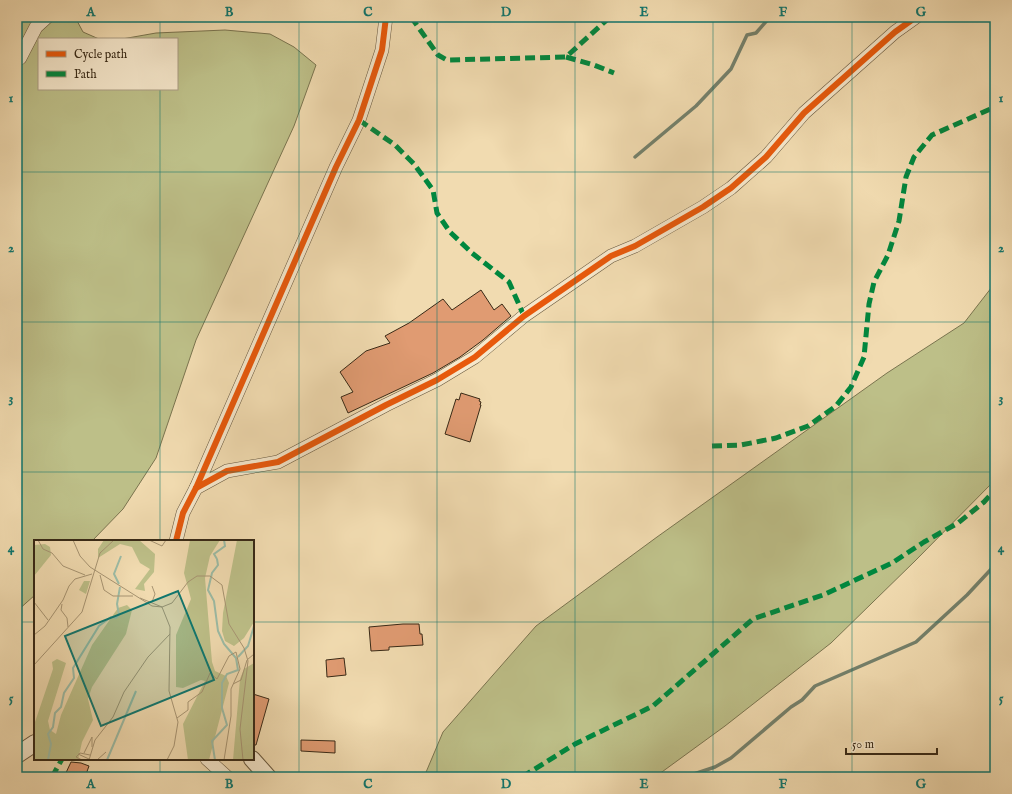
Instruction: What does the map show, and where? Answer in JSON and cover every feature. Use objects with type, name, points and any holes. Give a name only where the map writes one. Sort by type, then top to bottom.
[{"type":"street","points":[[17,60],[20,58],[36,27],[47,17]]},
{"type":"street","points":[[176,540],[183,513],[196,488],[336,167],[359,120],[382,50],[386,17]]},
{"type":"street","points":[[196,488],[227,471],[278,462],[437,380],[476,357],[524,316],[611,256],[635,246],[703,207],[731,188],[766,157],[804,113],[895,32],[916,17]]},
{"type":"street","points":[[17,755],[34,744]]},
{"type":"street","points":[[208,760],[227,777]]},
{"type":"street","points":[[253,760],[268,777]]},
{"type":"green space","points":[[17,17],[75,17],[83,32],[97,38],[38,38],[38,90],[178,90],[178,38],[128,38],[156,33],[225,30],[270,34],[294,47],[316,65],[294,126],[196,340],[156,458],[123,509],[93,540],[34,540],[34,596],[17,611]]},
{"type":"green space","points":[[995,283],[995,480],[831,643],[725,726],[655,777],[424,777],[443,732],[536,626],[657,537],[887,373],[964,323]]},
{"type":"building","points":[[481,290],[494,310],[502,304],[511,316],[460,357],[433,373],[348,413],[341,397],[353,392],[340,372],[366,351],[390,343],[385,336],[409,323],[443,299],[452,310]]},
{"type":"building","points":[[461,393],[480,399],[479,401],[481,402],[470,442],[445,434],[456,399],[459,400]]},
{"type":"building","points":[[419,624],[423,645],[389,647],[389,650],[371,651],[369,627]]},
{"type":"building","points":[[344,658],[346,675],[327,677],[326,660]]},
{"type":"building","points":[[254,694],[269,699],[256,745],[254,745]]},
{"type":"building","points":[[301,740],[335,741],[335,753],[301,751]]},
{"type":"building","points":[[71,762],[89,766],[85,777],[64,777]]},
{"type":"waterway","points":[[635,157],[696,106],[731,69],[747,35],[756,33],[770,17]]},
{"type":"waterway","points":[[685,777],[715,767],[731,758],[791,707],[802,700],[815,686],[916,642],[967,595],[995,565]]},
{"type":"marked path","points":[[411,17],[438,55],[447,60],[566,57],[610,17]]},
{"type":"marked path","points":[[566,57],[594,65],[614,73]]},
{"type":"marked path","points":[[712,446],[741,445],[776,438],[808,426],[836,406],[851,387],[864,357],[869,304],[874,282],[888,255],[899,221],[906,177],[914,157],[932,135],[995,107]]},
{"type":"marked path","points":[[359,120],[395,145],[414,164],[433,190],[437,213],[450,232],[472,253],[509,282],[524,316]]},
{"type":"marked path","points":[[522,777],[575,744],[653,706],[753,619],[823,595],[892,563],[924,542],[958,523],[984,502],[995,490]]},
{"type":"marked path","points":[[52,777],[61,760]]},
{"type":"cycle path","points":[[176,540],[183,513],[196,488],[336,167],[359,120],[382,50],[386,17]]},
{"type":"cycle path","points":[[196,488],[227,471],[278,462],[437,380],[475,357],[524,316],[611,256],[635,246],[703,207],[731,188],[766,157],[804,113],[895,32],[916,17]]}]
